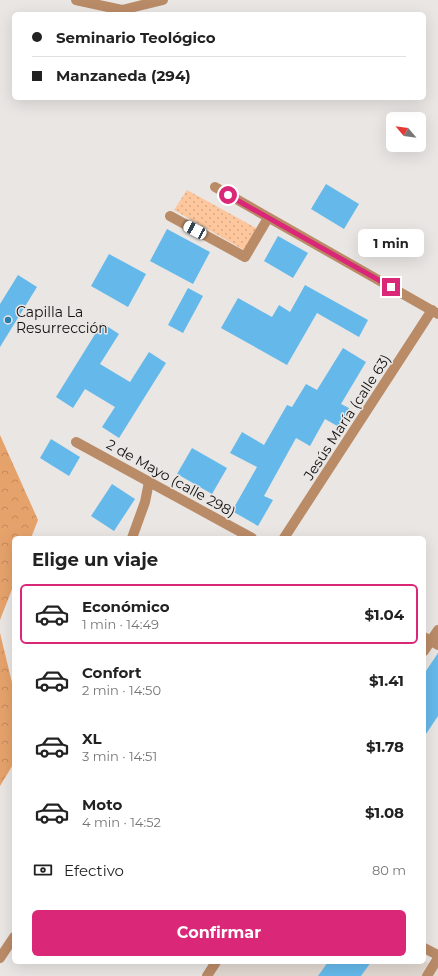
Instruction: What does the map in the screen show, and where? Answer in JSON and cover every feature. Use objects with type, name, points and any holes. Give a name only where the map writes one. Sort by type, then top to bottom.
[{"type":"street","points":[[76,0],[122,10],[163,0]]},
{"type":"street","points":[[215,187],[435,312]]},
{"type":"street","points":[[170,216],[245,257],[268,218]]},
{"type":"street","name":"Jesús María (calle 63)","points":[[285,536],[435,312]]},
{"type":"street","name":"2 de Mayo (calle 298)","points":[[76,442],[248,536]]},
{"type":"street","points":[[133,536],[145,502],[148,482]]},
{"type":"street","points":[[431,641],[438,630]]},
{"type":"street","points":[[0,958],[12,940]]},
{"type":"street","points":[[426,949],[438,957],[427,976]]},
{"type":"street","points":[[207,976],[215,964]]},
{"type":"shaded area","points":[[187,190],[258,229],[244,250],[174,210]]},
{"type":"shaded area","points":[[426,962],[438,968],[438,976],[213,976],[221,964],[426,964]]},
{"type":"green space","points":[[0,435],[38,520],[32,536],[12,536],[12,589],[0,620]]},
{"type":"green space","points":[[0,633],[12,683],[12,766],[0,786]]},
{"type":"building","points":[[326,184],[359,204],[344,229],[311,209]]},
{"type":"building","points":[[167,229],[210,252],[193,284],[150,261]]},
{"type":"building","points":[[278,236],[308,253],[293,278],[264,261]]},
{"type":"building","points":[[109,254],[146,274],[128,307],[91,286]]},
{"type":"building","name":"Capilla La Resurrección","points":[[18,275],[37,287],[0,347],[0,304]]},
{"type":"building","points":[[305,285],[368,320],[359,337],[317,313],[287,365],[221,328],[238,298],[272,317],[279,305],[290,312]]},
{"type":"building","points":[[188,288],[203,296],[183,333],[168,325]]},
{"type":"building","points":[[102,323],[119,334],[100,364],[130,382],[149,352],[166,363],[119,438],[102,427],[115,407],[85,389],[73,408],[56,397]]},
{"type":"building","points":[[343,348],[366,362],[341,404],[349,408],[339,427],[325,419],[310,446],[296,438],[264,496],[273,500],[258,526],[232,511],[257,467],[230,453],[242,432],[264,445],[287,405],[292,407],[306,384],[317,390]]},
{"type":"building","points":[[51,439],[80,457],[69,476],[40,458]]},
{"type":"building","points":[[192,448],[227,468],[212,494],[177,474]]},
{"type":"building","points":[[112,484],[135,499],[114,531],[91,516]]},
{"type":"building","points":[[438,653],[438,716],[426,734],[426,671]]},
{"type":"building","points":[[327,964],[370,964],[361,976],[318,976]]},
{"type":"place","name":"Capilla La Resurrección","points":[[8,320]]},
{"type":"route","points":[[228,195],[391,287]]}]
